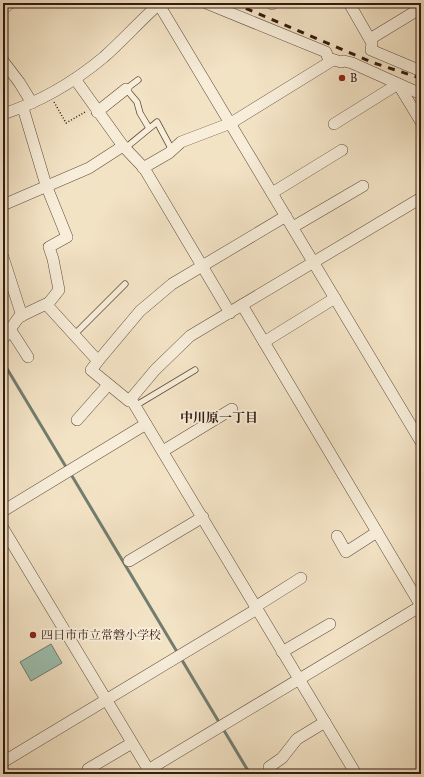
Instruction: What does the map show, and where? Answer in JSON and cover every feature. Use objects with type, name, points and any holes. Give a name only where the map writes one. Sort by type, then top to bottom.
[{"type":"street","points":[[3,9],[10,3]]},
{"type":"street","points":[[206,3],[326,52],[328,58],[352,63],[421,94]]},
{"type":"street","points":[[350,3],[372,43],[371,50],[421,71]]},
{"type":"street","points":[[3,114],[28,106],[75,79],[104,57],[161,4],[226,118],[231,123],[421,442]]},
{"type":"street","points":[[370,39],[421,8]]},
{"type":"street","points":[[143,168],[172,150],[181,142],[231,123],[333,60]]},
{"type":"street","points":[[3,61],[20,82],[28,106],[46,185],[67,237],[49,247],[59,290],[47,305],[46,304],[22,316],[3,339]]},
{"type":"street","points":[[75,79],[123,146],[143,168],[230,312]]},
{"type":"street","points":[[398,84],[421,122]]},
{"type":"street","points":[[334,124],[398,84]]},
{"type":"street","points":[[96,109],[126,89]]},
{"type":"street","points":[[3,205],[46,185],[89,168],[123,146]]},
{"type":"street","points":[[272,193],[342,150]]},
{"type":"street","points":[[293,227],[362,186]]},
{"type":"street","points":[[133,402],[155,370],[190,336],[421,198]]},
{"type":"street","points":[[286,216],[181,278],[153,299],[119,335],[91,370],[108,385],[129,401],[133,402],[298,680],[356,774]]},
{"type":"street","points":[[3,257],[22,316]]},
{"type":"street","points":[[264,342],[335,298]]},
{"type":"street","points":[[47,305],[98,361]]},
{"type":"street","points":[[3,528],[107,700],[148,772],[221,726],[421,606],[242,305]]},
{"type":"street","points":[[10,329],[28,357]]},
{"type":"street","points":[[77,420],[108,385]]},
{"type":"street","points":[[163,451],[232,409]]},
{"type":"street","points":[[3,511],[146,424]]},
{"type":"street","points":[[129,561],[202,517]]},
{"type":"street","points":[[337,536],[346,552],[377,532]]},
{"type":"street","points":[[3,762],[180,656],[301,578]]},
{"type":"street","points":[[282,652],[330,624]]},
{"type":"street","points":[[268,767],[282,758],[297,739],[325,722]]},
{"type":"street","points":[[88,769],[132,743]]},
{"type":"lane","points":[[138,80],[126,89],[137,102],[140,113],[149,128]]},
{"type":"lane","points":[[123,146],[129,145],[157,122],[172,150]]},
{"type":"lane","points":[[74,335],[125,284]]},
{"type":"lane","points":[[133,402],[194,370]]},
{"type":"path","points":[[50,94],[66,123],[96,109]]},
{"type":"shaded area","points":[[51,644],[62,663],[31,681],[20,662]]},
{"type":"waterway","points":[[3,362],[66,467]]},
{"type":"waterway","points":[[72,476],[250,774]]},
{"type":"railway","points":[[233,3],[374,63],[420,78]]},
{"type":"place","name":"B","points":[[342,78]]},
{"type":"place","name":"四日市市立常磐小学校","points":[[33,635]]},
{"type":"district","name":"中川原一丁目","points":[[219,417]]}]
